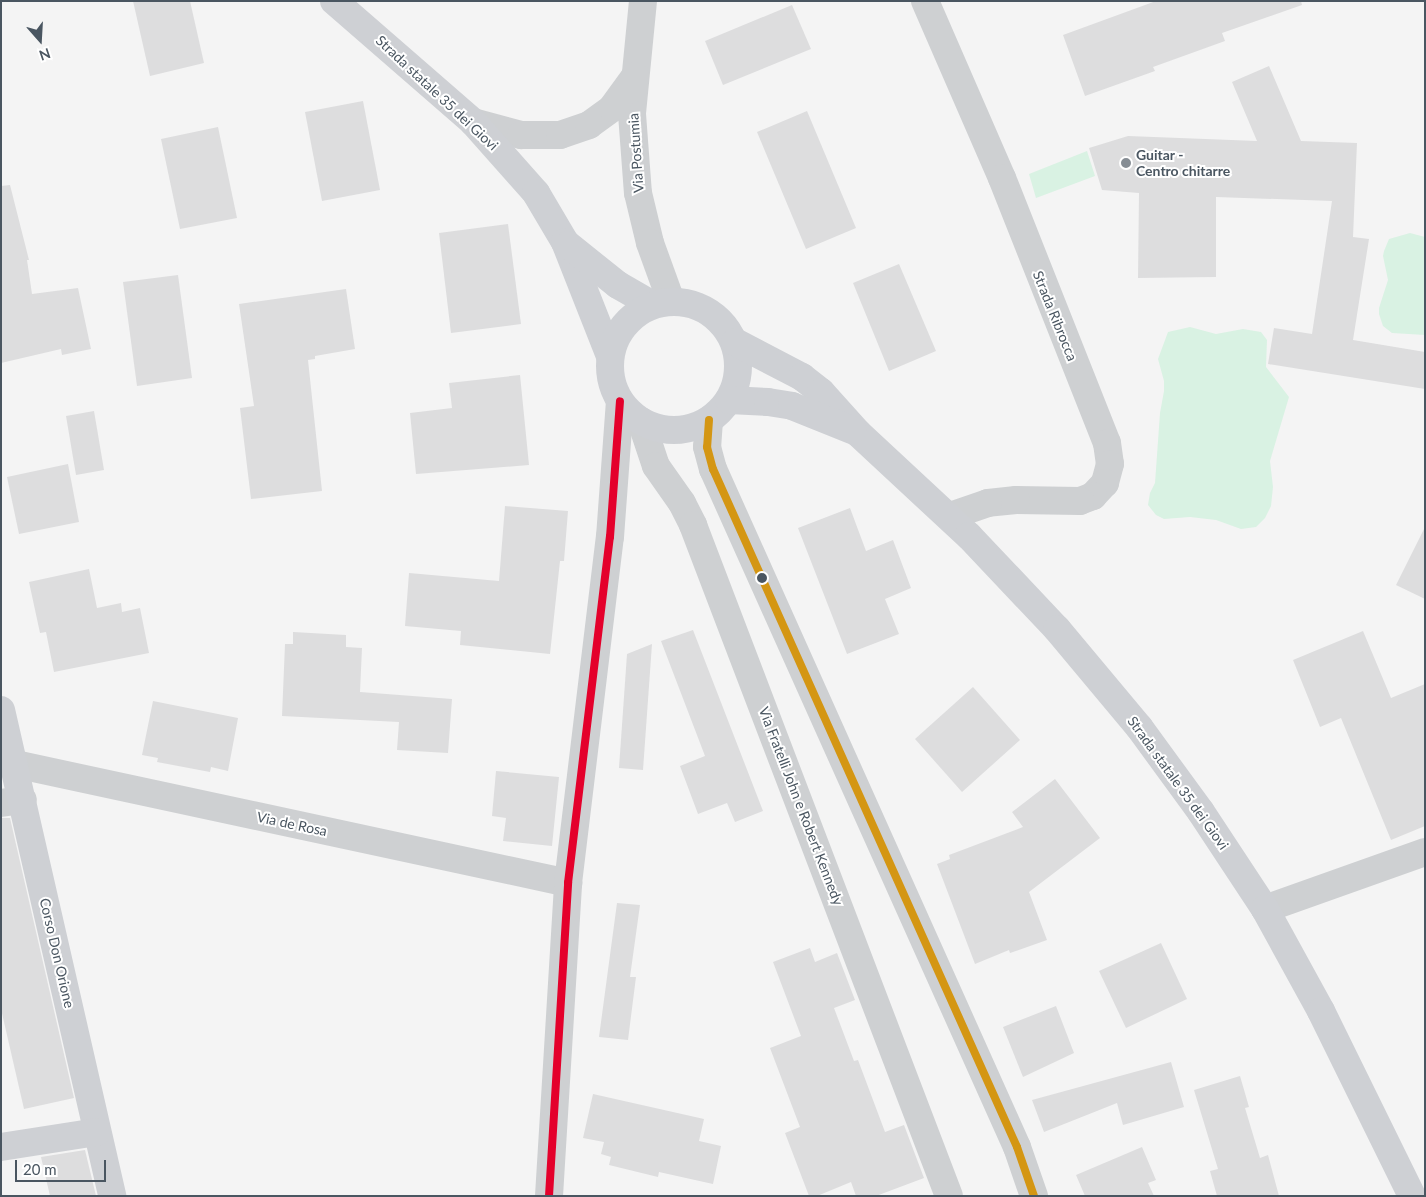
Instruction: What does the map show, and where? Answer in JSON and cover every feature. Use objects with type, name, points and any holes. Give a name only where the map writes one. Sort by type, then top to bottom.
[{"type":"main road","name":"Strada statale 35 dei Giovi","points":[[334,1],[473,122],[536,193],[565,242],[610,356]]},
{"type":"main road","name":"Strada statale 35 dei Giovi","points":[[565,242],[618,284],[662,303]]},
{"type":"main road","points":[[662,303],[691,304],[710,312],[725,325],[735,342],[739,362],[737,382],[729,400],[709,420],[692,428],[675,430],[658,428],[641,422],[629,413],[620,402],[613,387],[610,372],[610,356],[617,335],[631,318],[662,303]]},
{"type":"main road","name":"Strada statale 35 dei Giovi","points":[[735,342],[802,377],[838,409],[858,433],[950,516],[1057,629],[1139,726],[1201,812],[1264,909],[1321,1010],[1412,1196]]},
{"type":"main road","name":"Strada statale 35 dei Giovi","points":[[729,400],[768,402],[792,406],[858,433]]},
{"type":"main road","name":"Corso Don Orione","points":[[1,710],[15,764],[12,802],[112,1196]]},
{"type":"main road","points":[[1,1147],[97,1132]]},
{"type":"street","name":"Via Postumia","points":[[643,1],[632,114],[638,193],[662,303]]},
{"type":"street","name":"Strada Ribrocca","points":[[925,1],[1002,178],[1107,443],[1110,464],[1105,483],[1093,496],[1080,501],[1016,500],[988,503],[950,516]]},
{"type":"street","points":[[473,122],[521,134],[560,136],[589,125],[612,108],[636,74]]},
{"type":"street","points":[[549,1196],[568,884],[612,509],[620,402]]},
{"type":"street","points":[[709,420],[707,447],[712,469],[1017,1147],[1034,1196]]},
{"type":"street","name":"Via Fratelli John e Robert Kennedy","points":[[641,422],[656,466],[682,503],[693,525],[949,1196]]},
{"type":"street","points":[[612,509],[632,470],[656,466]]},
{"type":"street","name":"Via de Rosa","points":[[15,764],[568,884]]},
{"type":"street","points":[[1264,909],[1425,852]]},
{"type":"green space","points":[[1087,151],[1095,176],[1036,198],[1029,174]]},
{"type":"green space","points":[[1410,233],[1425,237],[1425,335],[1392,333],[1383,326],[1379,314],[1379,308],[1388,280],[1383,256],[1384,251],[1389,239]]},
{"type":"green space","points":[[1190,327],[1216,334],[1243,329],[1261,332],[1267,340],[1266,367],[1289,397],[1270,461],[1273,487],[1271,506],[1265,518],[1256,527],[1241,529],[1216,520],[1190,517],[1164,519],[1156,515],[1148,505],[1150,493],[1155,483],[1160,413],[1164,391],[1164,381],[1158,359],[1168,332]]},
{"type":"building","points":[[133,1],[190,1],[204,63],[150,76]]},
{"type":"building","points":[[1156,1],[1301,1],[1302,5],[1222,33],[1225,41],[1153,67],[1155,71],[1085,96],[1063,35]]},
{"type":"building","points":[[792,5],[811,49],[723,85],[705,41]]},
{"type":"building","points":[[1269,66],[1301,141],[1357,143],[1353,237],[1369,239],[1353,340],[1425,352],[1425,389],[1268,364],[1274,328],[1312,334],[1332,201],[1216,197],[1216,277],[1138,278],[1139,193],[1102,190],[1089,148],[1128,136],[1257,141],[1232,82]]},
{"type":"building","points":[[363,101],[380,190],[322,201],[305,112]]},
{"type":"building","points":[[807,111],[856,228],[806,249],[757,132]]},
{"type":"building","points":[[218,127],[237,218],[180,229],[161,139]]},
{"type":"building","points":[[10,185],[29,260],[27,260],[32,294],[78,288],[91,349],[62,355],[61,349],[1,363],[1,186]]},
{"type":"building","points":[[508,224],[521,324],[451,333],[439,233]]},
{"type":"building","points":[[899,264],[936,351],[889,371],[853,283]]},
{"type":"building","points":[[178,275],[192,378],[137,386],[123,282]]},
{"type":"building","points":[[346,289],[355,349],[315,356],[315,359],[308,360],[322,491],[251,499],[240,408],[254,406],[239,304]]},
{"type":"building","points":[[520,375],[529,465],[416,474],[410,413],[452,408],[449,383]]},
{"type":"building","points":[[94,411],[104,470],[76,475],[66,416]]},
{"type":"building","points":[[68,464],[79,522],[19,534],[7,477]]},
{"type":"building","points":[[505,506],[568,511],[564,561],[560,561],[550,654],[460,645],[461,631],[405,626],[409,573],[499,581]]},
{"type":"building","points":[[850,508],[866,551],[893,540],[911,588],[885,599],[899,634],[847,654],[798,528]]},
{"type":"building","points":[[1425,527],[1425,599],[1396,585]]},
{"type":"building","points":[[89,569],[97,608],[121,603],[122,612],[140,608],[149,653],[54,672],[46,632],[40,633],[29,582]]},
{"type":"building","points":[[693,630],[763,811],[735,822],[727,803],[698,814],[680,766],[705,756],[661,641]]},
{"type":"building","points":[[1363,631],[1391,698],[1425,684],[1425,826],[1391,840],[1341,718],[1320,727],[1293,660]]},
{"type":"building","points":[[293,632],[346,635],[346,647],[362,648],[360,692],[452,699],[448,753],[397,750],[399,722],[282,716],[285,644],[293,644]]},
{"type":"building","points":[[652,644],[643,770],[619,768],[627,654]]},
{"type":"building","points":[[973,687],[1020,740],[962,792],[915,739]]},
{"type":"building","points":[[153,701],[238,718],[228,771],[211,767],[210,772],[157,762],[158,758],[142,755]]},
{"type":"building","points":[[496,771],[559,777],[552,846],[503,841],[506,818],[492,816]]},
{"type":"building","points":[[1055,779],[1100,838],[1029,892],[1047,940],[1010,953],[1009,950],[975,964],[937,864],[950,859],[949,855],[1023,827],[1012,812]]},
{"type":"building","points":[[1,818],[10,818],[74,1098],[24,1109],[1,1009]]},
{"type":"building","points":[[617,903],[640,905],[630,977],[636,977],[628,1040],[599,1037]]},
{"type":"building","points":[[1161,943],[1187,999],[1126,1028],[1099,971]]},
{"type":"building","points":[[810,948],[815,962],[837,953],[855,1000],[834,1008],[854,1061],[858,1060],[885,1132],[904,1125],[924,1178],[876,1196],[856,1196],[851,1182],[817,1196],[809,1196],[785,1133],[800,1127],[770,1048],[801,1036],[773,962]]},
{"type":"building","points":[[1056,1006],[1074,1053],[1023,1077],[1003,1027]]},
{"type":"building","points":[[1171,1062],[1184,1107],[1123,1125],[1117,1103],[1044,1132],[1032,1100]]},
{"type":"building","points":[[1240,1076],[1249,1107],[1245,1108],[1260,1158],[1268,1155],[1279,1196],[1217,1196],[1210,1171],[1218,1169],[1194,1090]]},
{"type":"building","points":[[593,1094],[704,1119],[699,1141],[721,1146],[713,1184],[659,1172],[658,1177],[609,1165],[611,1157],[601,1154],[604,1142],[583,1138]]},
{"type":"building","points":[[1142,1147],[1156,1180],[1148,1183],[1154,1196],[1085,1196],[1076,1175]]},
{"type":"building","points":[[85,1150],[96,1196],[50,1196],[41,1157]]},
{"type":"transit line","points":[[549,1196],[568,883],[610,537],[620,401]]},
{"type":"transit line","points":[[709,420],[707,447],[713,469],[1017,1147],[1034,1196]]},
{"type":"place","name":"Guitar - Centro chitarre","points":[[1126,163]]}]
